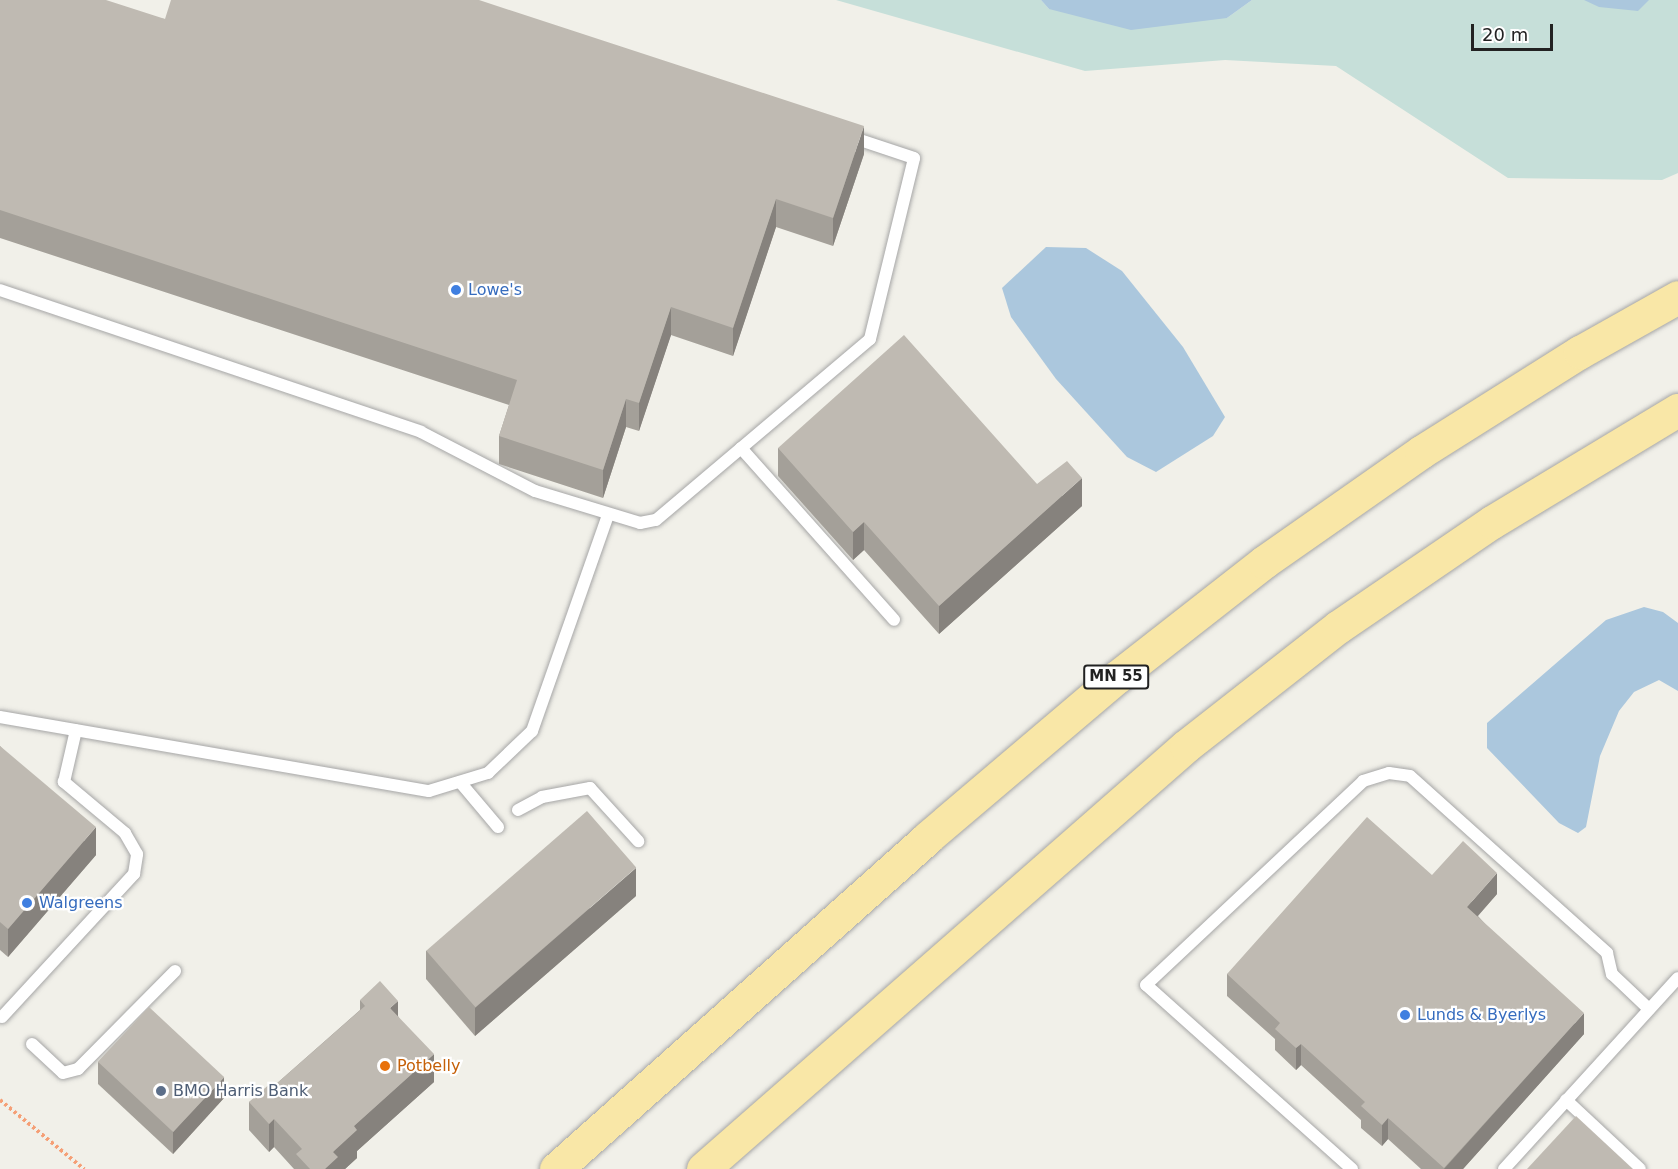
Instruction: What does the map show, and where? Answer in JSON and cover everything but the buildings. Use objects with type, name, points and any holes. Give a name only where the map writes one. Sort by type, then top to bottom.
[{"type":"main road","name":"MN 55","points":[[556,1169],[927,838],[1117,677],[1264,562],[1421,452],[1581,352],[1678,297]]},
{"type":"main road","points":[[703,1169],[1177,754],[1338,627],[1491,522],[1678,410]]},
{"type":"lane","points":[[0,290],[421,432],[534,491],[640,523],[656,520],[870,339],[914,158],[835,131]]},
{"type":"lane","points":[[741,448],[894,620]]},
{"type":"lane","points":[[0,717],[429,791],[488,773],[532,731],[608,515]]},
{"type":"lane","points":[[2,1017],[134,874],[137,854],[125,833],[64,782],[76,730]]},
{"type":"lane","points":[[1352,1169],[1146,985],[1363,781],[1389,773],[1410,776],[1607,953],[1612,974],[1649,1009]]},
{"type":"lane","points":[[460,782],[498,827]]},
{"type":"lane","points":[[518,810],[542,797],[590,788],[638,841]]},
{"type":"lane","points":[[32,1044],[63,1073],[78,1069],[176,971]]},
{"type":"lane","points":[[1504,1169],[1678,978]]},
{"type":"lane","points":[[1566,1100],[1640,1169]]},
{"type":"path","points":[[0,1100],[84,1169]]},
{"type":"shaded area","points":[[836,0],[1041,0],[1049,9],[1227,18],[1252,0],[1678,0],[1678,173],[1662,180],[1508,178],[1336,66],[1225,60],[1085,71]]},
{"type":"shaded area","points":[[1041,0],[1252,0],[1227,18],[1131,30],[1049,9]]},
{"type":"shaded area","points":[[1584,0],[1649,0],[1638,11],[1599,7]]},
{"type":"shaded area","points":[[1046,247],[1086,248],[1122,271],[1183,347],[1225,417],[1213,436],[1156,472],[1127,457],[1056,379],[1011,317],[1002,288]]},
{"type":"shaded area","points":[[1644,607],[1663,612],[1678,623],[1678,691],[1659,680],[1634,692],[1619,711],[1600,756],[1586,827],[1578,833],[1559,823],[1487,748],[1487,723],[1606,620]]},
{"type":"place","name":"Lowe's","points":[[456,290]]},
{"type":"place","name":"Walgreens","points":[[27,903]]},
{"type":"place","name":"Lunds & Byerlys","points":[[1405,1015]]},
{"type":"place","name":"Potbelly","points":[[385,1066]]},
{"type":"place","name":"BMO Harris Bank","points":[[161,1091]]}]
